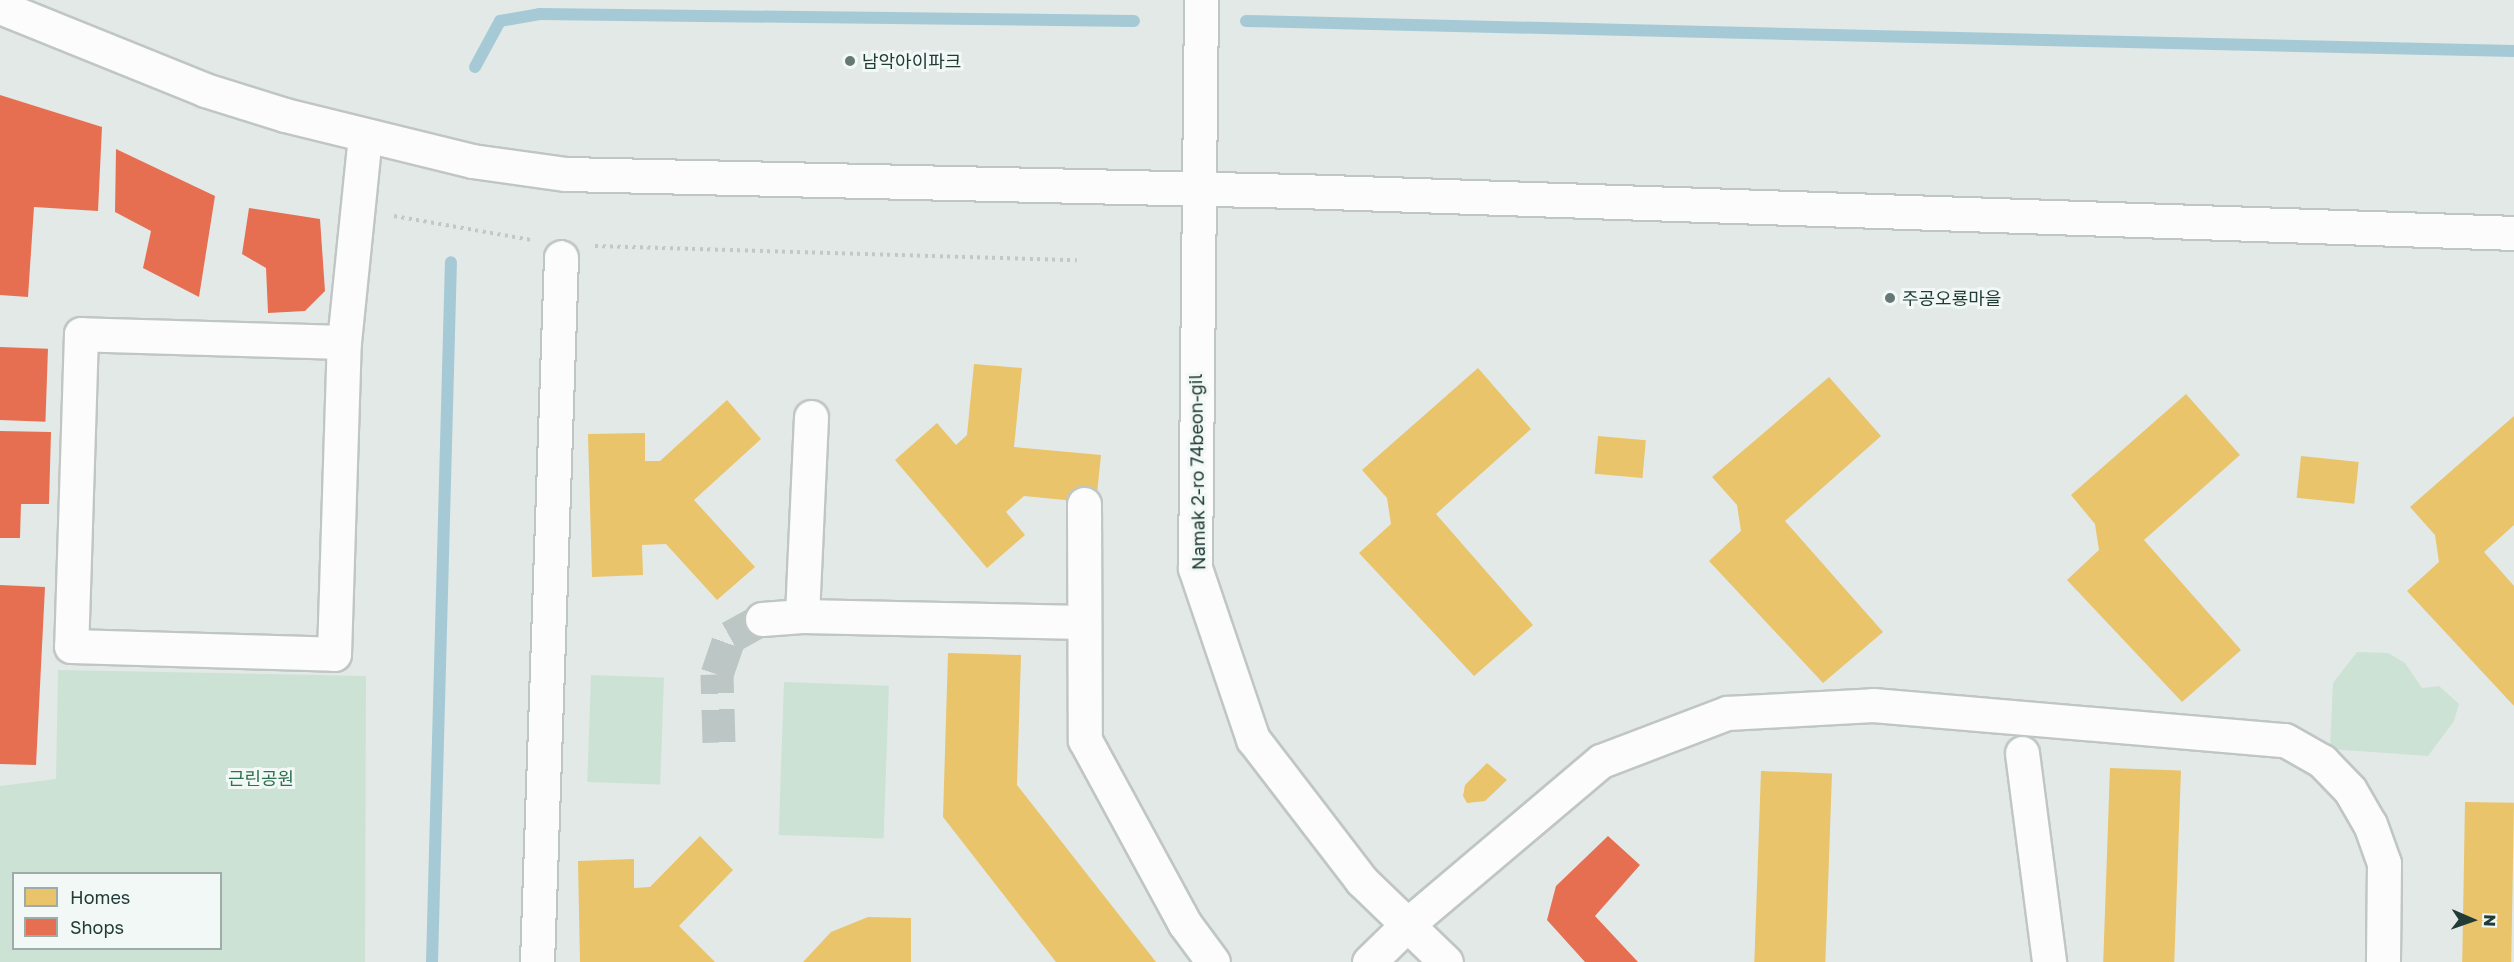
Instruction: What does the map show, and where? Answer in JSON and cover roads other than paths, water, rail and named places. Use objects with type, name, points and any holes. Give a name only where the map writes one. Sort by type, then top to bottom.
[{"type":"street","name":"Namak 2-ro 74beon-gil","points":[[1202,0],[1195,568],[1253,739],[1361,880],[1446,962]]},
{"type":"street","points":[[0,7],[205,90],[365,137],[472,161],[566,174],[1201,189],[2508,232]]},
{"type":"street","points":[[344,342],[81,334],[71,646],[334,654],[344,342],[365,137]]},
{"type":"street","points":[[537,962],[563,248]]},
{"type":"street","points":[[802,616],[811,417]]},
{"type":"street","points":[[1084,504],[1085,740],[1185,924],[1213,962]]},
{"type":"street","points":[[762,619],[802,616],[1084,622]]},
{"type":"street","points":[[1369,962],[1408,924],[1601,761],[1727,712],[1874,705],[2285,740],[2322,761],[2350,790],[2370,824],[2384,863],[2383,962]]},
{"type":"street","points":[[2022,753],[2049,962]]},
{"type":"waterway","points":[[475,67],[500,21],[539,14],[1134,21]]},
{"type":"waterway","points":[[1246,21],[2514,51]]},
{"type":"waterway","points":[[432,962],[451,262]]},
{"type":"tunnel","points":[[719,742],[717,674],[730,637],[762,619]]},
{"type":"place","name":"남악아이파크","points":[[850,61]]},
{"type":"place","name":"주공오룡마을","points":[[1890,298]]},
{"type":"park label","name":"근린공원","points":[[261,778]]}]
